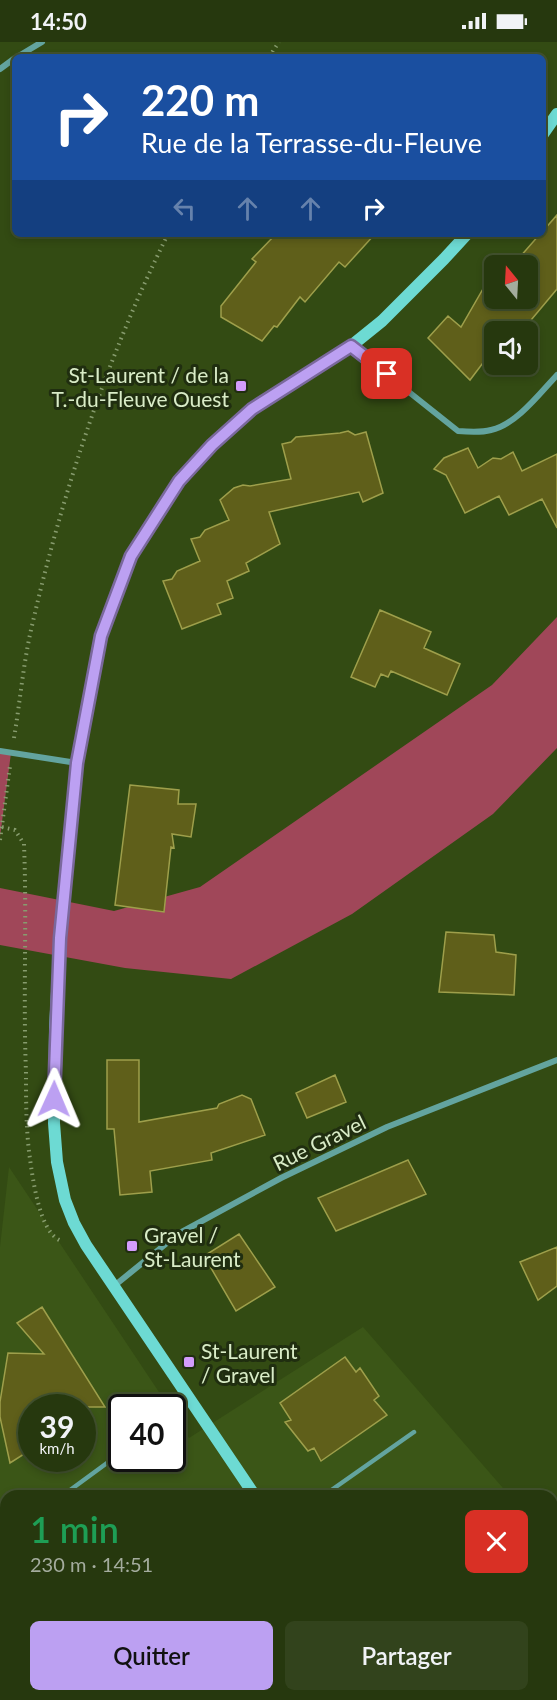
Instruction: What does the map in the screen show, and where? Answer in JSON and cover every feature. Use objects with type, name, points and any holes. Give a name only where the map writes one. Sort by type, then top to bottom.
[{"type":"street","points":[[22,54],[42,42]]},
{"type":"street","points":[[546,130],[557,114]]},
{"type":"street","points":[[251,1490],[86,1245],[65,1200],[57,1162],[54,1123],[55,1028],[60,938],[77,763],[101,636],[131,556],[179,481],[212,445],[252,409],[351,346],[389,313],[464,237]]},
{"type":"street","points":[[351,346],[458,431],[486,431],[509,424],[557,375]]},
{"type":"street","points":[[0,752],[77,763]]},
{"type":"street","name":"Rue Gravel","points":[[114,1287],[178,1234],[281,1178],[387,1127],[557,1060]]},
{"type":"lane","points":[[186,1405],[192,1401]]},
{"type":"lane","points":[[332,1490],[414,1432]]},
{"type":"lane","points":[[70,1490],[108,1462]]},
{"type":"path","points":[[0,840],[2,800],[31,632],[56,534],[84,440],[116,352],[167,237]]},
{"type":"path","points":[[2,827],[15,830],[24,844],[27,1125],[35,1190],[47,1228],[56,1240],[86,1245]]},
{"type":"shaded area","points":[[557,617],[557,748],[493,814],[352,914],[231,979],[125,968],[0,945],[0,888],[114,911],[200,887],[492,685]]},
{"type":"shaded area","points":[[0,751],[11,753],[0,837]]},
{"type":"shaded area","points":[[9,1167],[160,1394],[108,1394],[108,1472],[186,1472],[186,1433],[189,1438],[363,1327],[505,1490],[0,1490],[0,1247]]},
{"type":"building","points":[[557,215],[557,289],[530,321],[484,321],[484,362],[470,380],[428,338],[448,316],[461,327],[484,287],[484,309],[538,309],[538,255],[522,255],[537,237],[546,237],[546,228]]},
{"type":"building","points":[[273,237],[372,237],[345,267],[339,262],[305,302],[300,297],[277,327],[274,326],[262,341],[221,317],[221,306],[256,262],[252,259]]},
{"type":"building","points":[[348,431],[355,435],[366,432],[383,493],[363,502],[359,492],[269,512],[280,544],[246,563],[249,571],[227,581],[233,598],[217,604],[221,614],[182,629],[163,581],[172,579],[177,571],[200,561],[191,539],[200,537],[205,530],[229,520],[220,500],[234,488],[243,485],[250,486],[291,479],[282,444],[291,442],[296,437]]},
{"type":"building","points":[[468,448],[478,468],[493,458],[501,459],[513,452],[522,471],[557,454],[557,528],[542,499],[509,515],[499,496],[465,513],[446,475],[434,469],[444,458]]},
{"type":"building","points":[[380,610],[431,632],[424,648],[460,664],[447,695],[391,671],[388,677],[381,674],[375,687],[351,677]]},
{"type":"building","points":[[130,785],[179,790],[178,804],[196,804],[191,837],[172,834],[174,848],[171,847],[164,912],[115,905]]},
{"type":"building","points":[[446,932],[494,935],[496,952],[516,955],[514,995],[439,992]]},
{"type":"building","points":[[107,1060],[139,1060],[139,1122],[217,1108],[219,1104],[242,1095],[251,1099],[265,1135],[211,1153],[212,1160],[150,1171],[152,1192],[120,1195],[114,1129],[107,1129]]},
{"type":"building","points":[[335,1075],[346,1102],[307,1118],[296,1093]]},
{"type":"building","points":[[408,1160],[426,1194],[336,1231],[318,1198]]},
{"type":"building","points":[[239,1234],[275,1287],[236,1311],[204,1256]]},
{"type":"building","points":[[557,1247],[557,1286],[538,1300],[520,1262]]},
{"type":"building","points":[[42,1307],[105,1407],[96,1407],[96,1394],[18,1394],[18,1458],[10,1463],[0,1417],[0,1402],[8,1353],[44,1354],[17,1323]]},
{"type":"building","points":[[345,1357],[356,1372],[360,1368],[379,1396],[374,1400],[387,1415],[321,1461],[314,1448],[308,1451],[285,1422],[291,1420],[280,1403]]},
{"type":"place","name":"St-Laurent / de la T.-du-Fleuve Ouest","points":[[241,386]]},
{"type":"place","name":"Gravel / St-Laurent","points":[[132,1246]]},
{"type":"place","name":"St-Laurent / Gravel","points":[[189,1362]]},
{"type":"route","points":[[54,1099],[60,938],[77,763],[101,636],[131,556],[179,481],[212,445],[252,409],[351,346],[387,374]]}]
